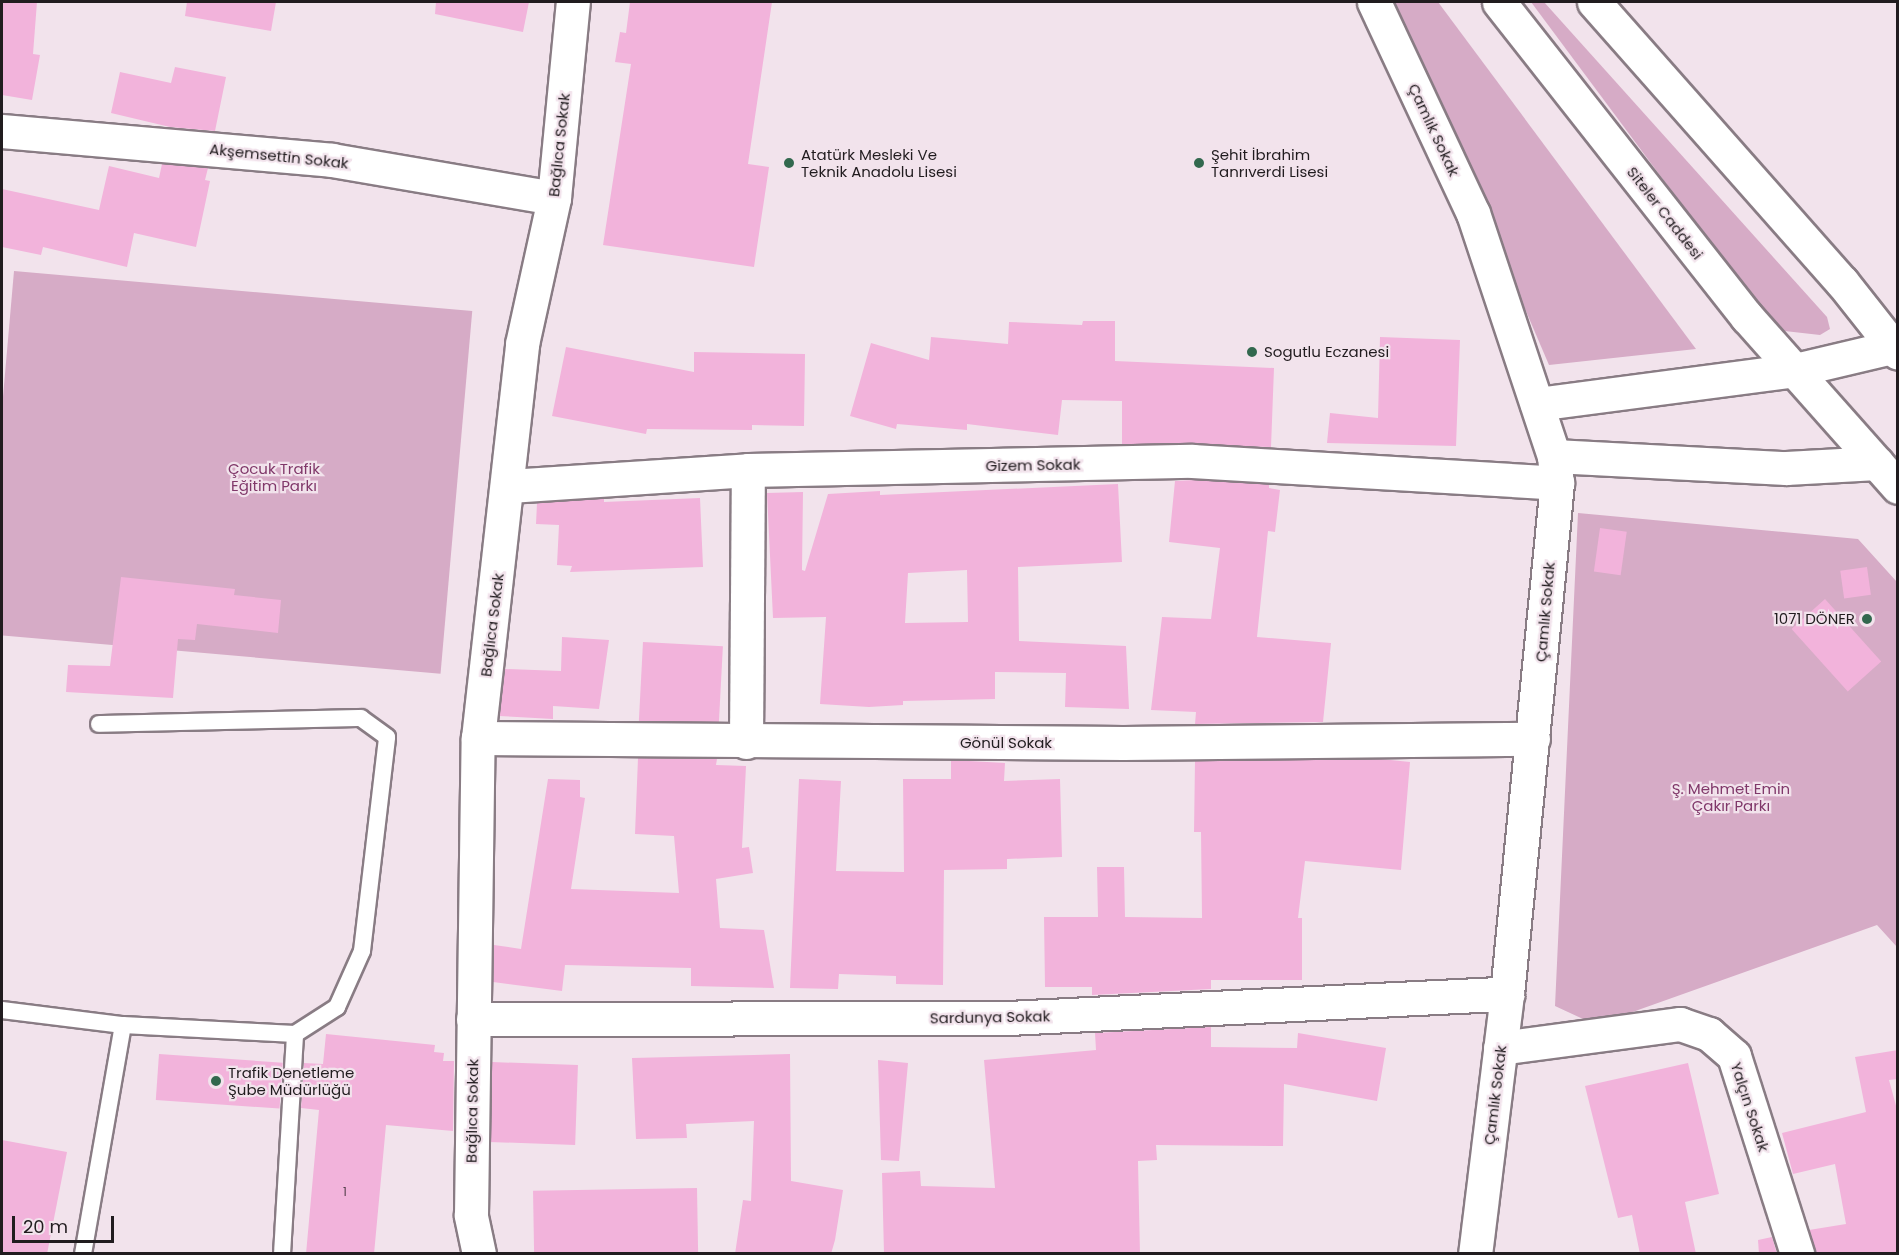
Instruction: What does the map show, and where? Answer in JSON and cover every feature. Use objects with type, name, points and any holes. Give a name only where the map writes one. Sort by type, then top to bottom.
[{"type":"street","name":"Bağlıca Sokak","points":[[480,1254],[471,1215],[478,738],[509,486],[522,344],[554,198],[573,2]]},
{"type":"street","name":"Çamlık Sokak","points":[[1374,2],[1473,213],[1537,404],[1555,469],[1533,740],[1507,994],[1475,1254]]},
{"type":"street","name":"Siteler Caddesi","points":[[1499,2],[1747,317],[1838,417],[1891,470]]},
{"type":"street","points":[[1537,404],[1795,370],[1895,350],[1842,282],[1594,2]]},
{"type":"street","name":"Akşemsettin Sokak","points":[[2,131],[332,160],[554,198]]},
{"type":"street","name":"Gizem Sokak","points":[[509,486],[748,470],[1192,461],[1555,469],[1891,470]]},
{"type":"street","points":[[746,742],[748,470]]},
{"type":"street","name":"Gönül Sokak","points":[[478,738],[746,742],[1533,740]]},
{"type":"street","name":"Sardunya Sokak","points":[[473,1019],[1008,1018],[1507,994]]},
{"type":"street","name":"Yalçın Sokak","points":[[1500,1048],[1680,1024],[1709,1034],[1734,1056],[1797,1254]]},
{"type":"lane","points":[[2,1010],[123,1025],[295,1034],[337,1007],[362,951],[387,737],[361,718],[99,724]]},
{"type":"lane","points":[[83,1254],[123,1025]]},
{"type":"lane","points":[[282,1254],[295,1034]]},
{"type":"green space","points":[[1394,2],[1438,2],[1696,349],[1549,365]]},
{"type":"green space","points":[[1531,2],[1544,2],[1827,317],[1830,329],[1820,335],[1775,330]]},
{"type":"green space","name":"Çocuk Trafik Eğitim Parkı","points":[[14,271],[472,311],[441,674],[2,635],[2,408]]},
{"type":"green space","name":"Ş. Mehmet Emin Çakır Parkı","points":[[1578,513],[1858,539],[1897,582],[1897,947],[1877,925],[1596,1025],[1555,1006]]},
{"type":"building","points":[[2,2],[37,2],[33,54],[40,55],[32,100],[2,95]]},
{"type":"building","points":[[187,2],[276,2],[271,31],[185,16]]},
{"type":"building","points":[[436,2],[529,2],[523,32],[435,14]]},
{"type":"building","points":[[630,2],[772,2],[748,164],[769,167],[754,267],[603,245],[631,64],[615,62],[620,32],[626,33]]},
{"type":"building","points":[[175,67],[226,77],[215,131],[170,127],[111,113],[120,72],[171,83]]},
{"type":"building","points":[[162,164],[208,168],[205,180],[210,181],[196,247],[134,233],[127,267],[43,247],[41,255],[2,247],[2,189],[99,210],[109,166],[159,178]]},
{"type":"building","points":[[1083,321],[1115,321],[1115,361],[1274,368],[1271,447],[1122,444],[1122,401],[1062,400],[1058,435],[967,424],[967,430],[897,424],[896,429],[850,416],[871,343],[929,360],[931,337],[1008,344],[1009,322],[1082,325]]},
{"type":"building","points":[[1380,337],[1460,340],[1456,446],[1327,443],[1330,413],[1378,418]]},
{"type":"building","points":[[566,347],[694,372],[694,352],[805,354],[804,426],[752,425],[752,430],[647,429],[646,434],[552,416]]},
{"type":"building","points":[[1175,481],[1269,484],[1269,488],[1280,490],[1275,532],[1268,531],[1257,637],[1331,643],[1323,722],[1195,724],[1196,712],[1151,710],[1162,617],[1211,619],[1220,548],[1169,542]]},
{"type":"building","points":[[1118,484],[1122,562],[1018,567],[1019,641],[1126,646],[1129,709],[1065,707],[1066,673],[995,672],[995,699],[903,701],[903,705],[869,707],[820,704],[826,617],[773,618],[767,493],[803,492],[802,570],[805,571],[828,494],[880,491],[880,495]],"holes":[[[967,570],[968,622],[905,623],[908,573]]]},
{"type":"building","points":[[604,498],[604,502],[700,498],[703,567],[570,572],[572,566],[557,565],[559,525],[536,524],[537,503]]},
{"type":"building","points":[[1600,528],[1627,532],[1621,575],[1594,572]]},
{"type":"building","points":[[1867,567],[1871,595],[1844,598],[1840,571]]},
{"type":"building","points":[[121,577],[235,589],[234,595],[281,600],[278,633],[197,624],[195,640],[178,639],[173,698],[66,692],[68,665],[110,666]]},
{"type":"building","points":[[1825,599],[1881,661],[1848,692],[1792,629]]},
{"type":"building","points":[[562,637],[609,640],[599,709],[553,706],[553,719],[499,716],[505,669],[561,671]]},
{"type":"building","points":[[643,642],[723,646],[719,725],[639,721]]},
{"type":"building","points":[[638,758],[717,759],[716,765],[746,766],[742,848],[749,847],[753,873],[716,879],[720,928],[764,930],[774,988],[691,986],[691,968],[565,965],[562,991],[493,982],[494,945],[521,949],[548,779],[580,780],[580,797],[585,798],[571,889],[679,893],[674,836],[635,834]]},
{"type":"building","points":[[1381,759],[1410,762],[1401,870],[1305,861],[1298,918],[1302,918],[1302,980],[1211,980],[1211,989],[1092,995],[1092,987],[1045,987],[1044,917],[1098,917],[1097,867],[1124,867],[1125,917],[1202,918],[1201,832],[1194,832],[1195,761]]},
{"type":"building","points":[[951,760],[1005,763],[1004,781],[1060,779],[1062,857],[1007,859],[1007,869],[944,870],[943,985],[896,984],[896,976],[839,974],[838,989],[790,988],[799,779],[841,781],[836,871],[904,872],[903,779],[951,779]]},
{"type":"building","points":[[1211,1027],[1211,1047],[1297,1048],[1298,1033],[1386,1048],[1377,1101],[1284,1084],[1283,1146],[1156,1145],[1157,1160],[1138,1161],[1140,1254],[884,1254],[882,1173],[920,1171],[921,1186],[995,1188],[984,1060],[1096,1050],[1095,1033]]},
{"type":"building","points":[[326,1034],[435,1045],[434,1052],[444,1053],[443,1061],[454,1061],[453,1131],[386,1125],[374,1254],[306,1254],[319,1110],[301,1108],[304,1063],[323,1064]]},
{"type":"building","points":[[1898,1050],[1898,1079],[1889,1080],[1898,1113],[1898,1254],[1815,1254],[1809,1230],[1846,1224],[1835,1164],[1793,1174],[1782,1133],[1866,1112],[1855,1057]]},
{"type":"building","name":"Trafik Denetleme Şube Müdürlüğü","points":[[159,1054],[283,1063],[279,1109],[156,1100]]},
{"type":"building","points":[[790,1054],[791,1181],[843,1190],[835,1240],[831,1254],[735,1254],[743,1200],[751,1201],[754,1121],[686,1124],[687,1138],[636,1139],[632,1058]]},
{"type":"building","points":[[878,1060],[908,1063],[899,1161],[881,1160]]},
{"type":"building","points":[[492,1062],[578,1065],[575,1145],[489,1142]]},
{"type":"building","points":[[1688,1063],[1719,1194],[1685,1202],[1696,1254],[1640,1254],[1632,1215],[1618,1218],[1585,1086]]},
{"type":"building","points":[[2,1140],[67,1152],[47,1254],[2,1254]]},
{"type":"building","points":[[697,1188],[698,1254],[534,1254],[533,1191]]},
{"type":"building","points":[[1772,1237],[1777,1254],[1759,1254],[1758,1240]]},
{"type":"place","name":"Atatürk Mesleki Ve Teknik Anadolu Lisesi","points":[[789,163]]},
{"type":"place","name":"Şehit İbrahim Tanrıverdi Lisesi","points":[[1199,163]]},
{"type":"place","name":"Sogutlu Eczanesi","points":[[1252,352]]},
{"type":"place","name":"1071 DÖNER","points":[[1867,619]]},
{"type":"place","name":"Trafik Denetleme Şube Müdürlüğü","points":[[216,1081]]}]
